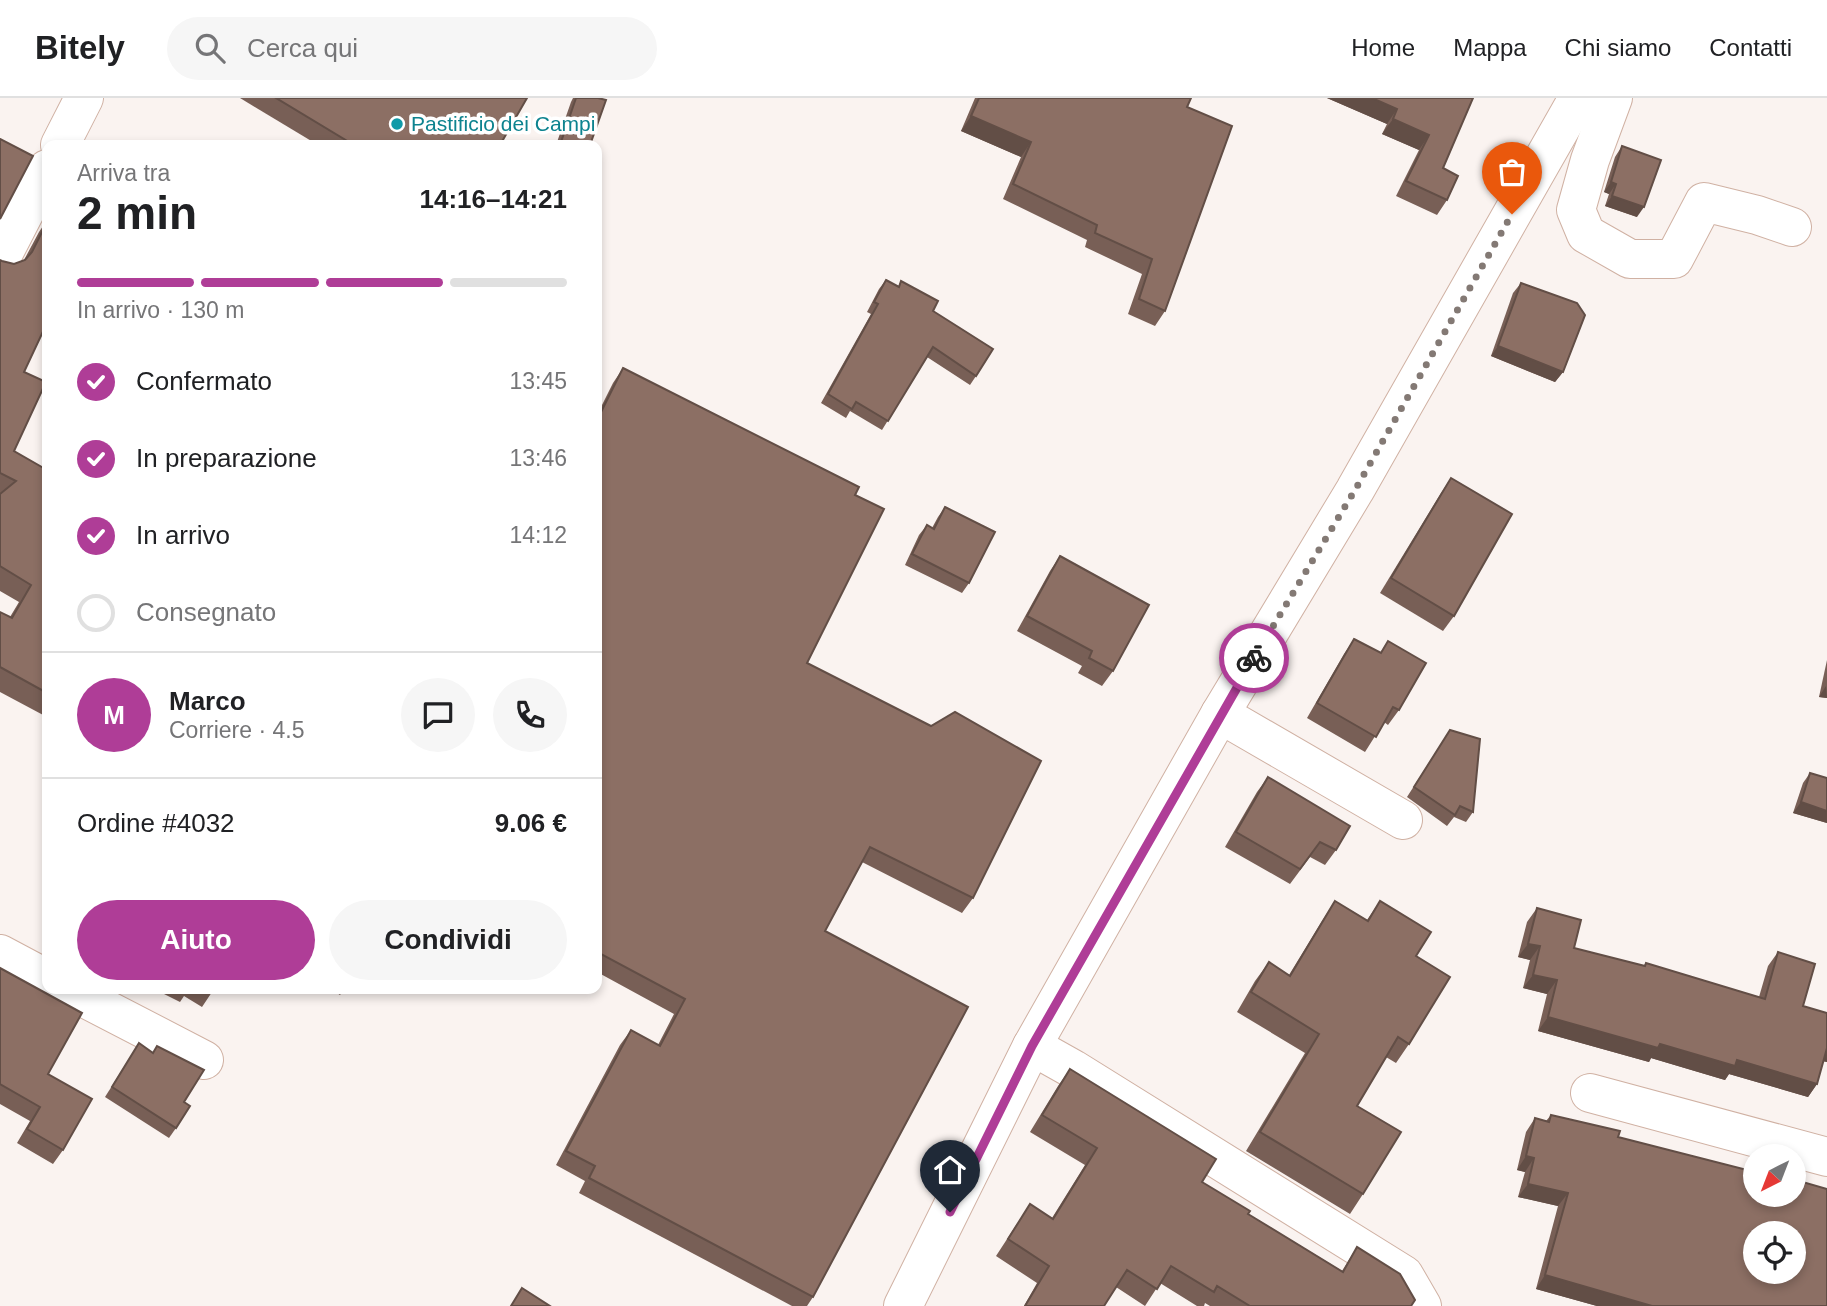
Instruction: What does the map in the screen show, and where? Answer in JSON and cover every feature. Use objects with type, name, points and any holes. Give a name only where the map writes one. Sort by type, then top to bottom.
[{"type":"street","points":[[63,140],[84,98]]},
{"type":"street","points":[[903,1306],[1032,1046],[1220,714],[1355,490],[1578,98]]},
{"type":"street","points":[[1613,98],[1590,160],[1576,210],[1586,234],[1630,260],[1674,259],[1704,202],[1792,227]]},
{"type":"street","points":[[0,260],[42,179]]},
{"type":"street","points":[[1220,714],[1403,820]]},
{"type":"street","points":[[0,954],[42,976]]},
{"type":"street","points":[[77,994],[204,1060]]},
{"type":"street","points":[[1032,1046],[1405,1275],[1422,1306]]},
{"type":"street","points":[[1590,1093],[1827,1157]]},
{"type":"building","name":"Pastificio dei Campi","points":[[276,98],[527,98],[503,140],[346,140]]},
{"type":"building","points":[[576,98],[606,100],[592,140],[562,140]]},
{"type":"building","points":[[979,98],[1191,98],[1187,107],[1232,126],[1165,311],[1139,299],[1152,259],[1095,233],[1097,225],[1013,184],[1031,142],[971,116]]},
{"type":"building","points":[[1372,98],[1473,98],[1443,168],[1458,176],[1447,200],[1406,181],[1429,135],[1393,119],[1397,109]]},
{"type":"building","points":[[0,139],[33,156],[0,219]]},
{"type":"building","points":[[1622,146],[1661,160],[1644,207],[1612,196],[1616,184],[1611,182]]},
{"type":"building","points":[[42,232],[42,334],[24,372],[42,380],[42,391],[14,451],[42,467],[42,690],[0,667],[0,612],[12,618],[31,585],[0,566],[0,494],[16,481],[0,473],[0,260],[14,264],[25,260]]},
{"type":"building","points":[[886,280],[899,287],[901,281],[938,301],[933,311],[993,349],[976,376],[933,347],[888,421],[856,402],[852,409],[828,394],[878,304],[874,302]]},
{"type":"building","points":[[1521,283],[1577,303],[1585,315],[1563,372],[1498,346]]},
{"type":"building","points":[[623,368],[859,487],[855,495],[884,509],[807,663],[931,726],[955,712],[1041,761],[973,898],[870,847],[825,931],[968,1007],[813,1297],[589,1178],[595,1166],[566,1151],[631,1030],[660,1046],[685,999],[602,955],[602,410]]},
{"type":"building","points":[[1451,478],[1512,514],[1454,616],[1391,578]]},
{"type":"building","points":[[945,507],[995,532],[969,583],[912,554],[927,525],[934,529]]},
{"type":"building","points":[[1060,556],[1149,605],[1113,671],[1089,658],[1092,651],[1027,616]]},
{"type":"building","points":[[1354,639],[1381,653],[1388,641],[1426,663],[1399,710],[1393,707],[1376,737],[1317,703]]},
{"type":"building","points":[[1450,730],[1480,739],[1473,812],[1460,806],[1455,815],[1414,787]]},
{"type":"building","points":[[1810,773],[1827,778],[1827,811],[1801,802]]},
{"type":"building","points":[[1268,777],[1350,826],[1336,850],[1320,842],[1300,869],[1236,832]]},
{"type":"building","points":[[1335,901],[1368,921],[1380,901],[1431,932],[1416,956],[1450,977],[1409,1044],[1398,1037],[1357,1106],[1401,1132],[1363,1194],[1260,1132],[1319,1034],[1251,992],[1269,962],[1290,976]]},
{"type":"building","points":[[1537,908],[1581,920],[1574,948],[1645,966],[1646,963],[1765,999],[1778,952],[1815,964],[1803,1006],[1827,1013],[1827,1048],[1817,1084],[1737,1060],[1735,1066],[1660,1044],[1658,1048],[1548,1017],[1557,980],[1533,975],[1540,946],[1528,944]]},
{"type":"building","points":[[0,968],[42,991],[42,994],[47,994],[82,1013],[48,1074],[92,1099],[63,1150],[27,1129],[40,1107],[0,1084]]},
{"type":"building","points":[[139,1043],[153,1053],[157,1046],[204,1070],[184,1102],[190,1106],[176,1128],[112,1087]]},
{"type":"building","points":[[1070,1069],[1216,1159],[1202,1182],[1250,1211],[1248,1214],[1343,1272],[1357,1247],[1400,1274],[1415,1300],[1411,1306],[1250,1306],[1217,1286],[1214,1292],[1171,1266],[1157,1289],[1127,1270],[1104,1306],[1025,1306],[1049,1266],[1008,1239],[1030,1204],[1053,1219],[1097,1148],[1042,1115]]},
{"type":"building","points":[[1551,1115],[1620,1131],[1618,1137],[1743,1169],[1743,1208],[1806,1208],[1806,1183],[1827,1189],[1827,1306],[1652,1306],[1545,1275],[1568,1193],[1528,1184],[1534,1158],[1526,1156],[1535,1118],[1549,1122]]},
{"type":"building","points":[[522,1288],[550,1306],[511,1306]]},
{"type":"way so far","points":[[1254,658],[1355,490],[1512,214]]},
{"type":"place","name":"Pastificio dei Campi","points":[[397,124]]},
{"type":"route","points":[[950,1212],[1032,1046],[1254,658]]}]
